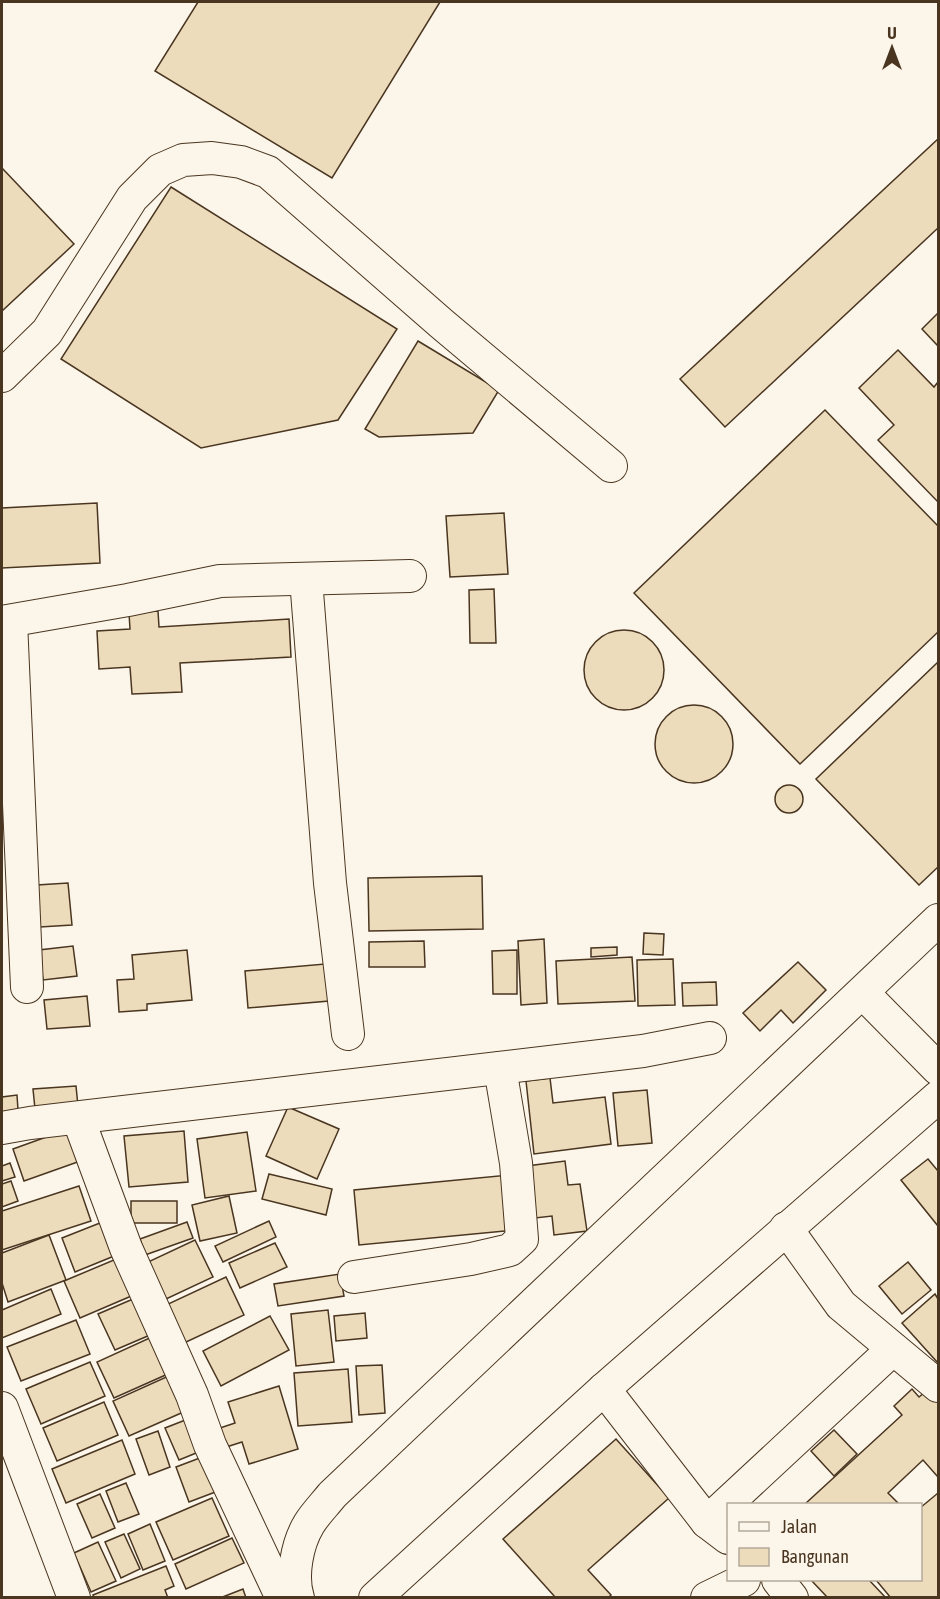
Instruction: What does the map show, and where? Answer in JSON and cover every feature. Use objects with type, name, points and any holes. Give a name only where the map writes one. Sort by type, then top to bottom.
[{"type":"street","points":[[2,376],[47,332],[132,198],[160,170],[183,160],[212,158],[241,162],[268,172],[442,324],[611,466]]},
{"type":"street","points":[[27,987],[6,622],[219,581],[410,576]]},
{"type":"street","points":[[306,579],[330,883],[348,1034]]},
{"type":"street","points":[[298,1598],[297,1556],[308,1525],[332,1495],[939,920]]},
{"type":"street","points":[[863,993],[939,1070]]},
{"type":"street","points":[[2,1128],[643,1051],[710,1038]]},
{"type":"street","points":[[354,1277],[471,1259],[510,1250],[522,1239],[516,1163],[500,1068]]},
{"type":"street","points":[[375,1598],[603,1389],[938,1098]]},
{"type":"street","points":[[78,1118],[126,1248],[192,1395],[210,1445],[282,1598]]},
{"type":"street","points":[[786,1228],[841,1305],[939,1386]]},
{"type":"street","points":[[744,1503],[893,1348]]},
{"type":"street","points":[[603,1389],[718,1530]]},
{"type":"street","points":[[2,1408],[74,1598]]},
{"type":"street","points":[[707,1598],[742,1581]]},
{"type":"street","points":[[779,1581],[792,1598]]},
{"type":"building","points":[[198,2],[440,2],[332,178],[155,71]]},
{"type":"building","points":[[938,139],[938,228],[725,427],[680,379]]},
{"type":"building","points":[[2,168],[74,244],[2,311]]},
{"type":"building","points":[[171,187],[397,329],[338,420],[201,448],[61,359]]},
{"type":"building","points":[[938,313],[938,346],[922,329]]},
{"type":"building","points":[[418,341],[499,390],[473,433],[379,437],[365,429]]},
{"type":"building","points":[[898,350],[934,387],[938,382],[938,502],[878,440],[894,425],[859,388]]},
{"type":"building","points":[[825,410],[938,526],[938,632],[800,764],[634,593]]},
{"type":"building","points":[[97,503],[100,563],[2,568],[2,508]]},
{"type":"building","points":[[504,513],[508,574],[450,577],[446,516]]},
{"type":"building","points":[[494,589],[496,643],[470,643],[469,590]]},
{"type":"building","points":[[158,611],[159,627],[289,619],[291,657],[180,663],[182,692],[132,694],[130,667],[99,669],[97,631],[130,629],[129,613]]},
{"type":"building","points":[[624,630],[646,637],[652,642],[663,662],[664,670],[657,692],[652,698],[632,709],[624,710],[602,703],[596,698],[585,678],[584,670],[591,648],[596,642],[616,631]]},
{"type":"building","points":[[938,662],[938,867],[919,885],[816,779]]},
{"type":"building","points":[[694,705],[709,708],[721,717],[730,729],[733,744],[730,759],[721,771],[709,780],[694,783],[679,780],[667,771],[658,759],[655,744],[658,729],[667,717],[679,708]]},
{"type":"building","points":[[789,785],[799,789],[803,799],[799,809],[789,813],[779,809],[775,799],[779,789]]},
{"type":"building","points":[[482,876],[483,929],[369,931],[368,878]]},
{"type":"building","points":[[68,883],[72,925],[40,927],[37,885]]},
{"type":"building","points":[[644,933],[664,934],[663,955],[643,954]]},
{"type":"building","points":[[544,939],[547,1003],[521,1005],[518,941]]},
{"type":"building","points":[[424,941],[425,967],[369,967],[369,942]]},
{"type":"building","points":[[73,946],[77,976],[43,980],[39,950]]},
{"type":"building","points":[[617,947],[617,955],[591,957],[591,948]]},
{"type":"building","points":[[187,950],[192,1000],[147,1004],[147,1010],[119,1012],[117,980],[134,979],[132,955]]},
{"type":"building","points":[[517,950],[517,994],[493,994],[492,951]]},
{"type":"building","points":[[632,957],[635,1001],[558,1004],[556,961]]},
{"type":"building","points":[[673,959],[675,1005],[638,1006],[637,960]]},
{"type":"building","points":[[798,962],[826,990],[793,1023],[781,1010],[760,1031],[743,1013]]},
{"type":"building","points":[[325,964],[329,1001],[248,1008],[245,971]]},
{"type":"building","points":[[716,982],[717,1005],[683,1006],[682,983]]},
{"type":"building","points":[[87,996],[90,1026],[47,1029],[44,1000]]},
{"type":"building","points":[[550,1078],[553,1103],[605,1097],[611,1144],[534,1154],[526,1081]]},
{"type":"building","points":[[76,1086],[78,1106],[35,1109],[33,1089]]},
{"type":"building","points":[[647,1090],[652,1143],[618,1146],[613,1093]]},
{"type":"building","points":[[17,1095],[18,1110],[2,1112],[2,1097]]},
{"type":"building","points":[[288,1107],[339,1129],[317,1179],[266,1156]]},
{"type":"building","points":[[74,1127],[86,1159],[24,1181],[13,1149]]},
{"type":"building","points":[[184,1131],[188,1182],[129,1187],[124,1136]]},
{"type":"building","points":[[247,1132],[256,1191],[205,1198],[197,1139]]},
{"type":"building","points":[[928,1159],[938,1171],[938,1226],[901,1180]]},
{"type":"building","points":[[565,1161],[568,1185],[580,1184],[587,1231],[554,1235],[552,1216],[535,1218],[527,1166]]},
{"type":"building","points":[[10,1163],[15,1177],[2,1181],[2,1166]]},
{"type":"building","points":[[269,1174],[332,1189],[326,1215],[262,1199]]},
{"type":"building","points":[[509,1175],[514,1230],[359,1245],[354,1190]]},
{"type":"building","points":[[11,1181],[18,1201],[2,1207],[2,1184]]},
{"type":"building","points":[[79,1186],[91,1221],[2,1250],[2,1211]]},
{"type":"building","points":[[229,1196],[237,1233],[200,1241],[192,1205]]},
{"type":"building","points":[[131,1201],[177,1201],[177,1223],[131,1223]]},
{"type":"building","points":[[105,1221],[119,1254],[75,1272],[62,1238]]},
{"type":"building","points":[[269,1221],[276,1237],[223,1262],[215,1246]]},
{"type":"building","points":[[187,1222],[193,1238],[145,1255],[140,1239]]},
{"type":"building","points":[[49,1235],[66,1280],[8,1302],[2,1283],[2,1253]]},
{"type":"building","points":[[195,1240],[213,1277],[166,1299],[148,1262]]},
{"type":"building","points":[[275,1243],[287,1267],[240,1288],[229,1263]]},
{"type":"building","points":[[121,1257],[136,1294],[80,1318],[64,1281]]},
{"type":"building","points":[[908,1262],[931,1290],[902,1314],[879,1286]]},
{"type":"building","points":[[340,1274],[344,1296],[278,1306],[274,1284]]},
{"type":"building","points":[[226,1277],[244,1315],[184,1343],[166,1305]]},
{"type":"building","points":[[51,1289],[61,1314],[2,1338],[2,1310]]},
{"type":"building","points":[[935,1294],[938,1299],[938,1363],[902,1323]]},
{"type":"building","points":[[133,1299],[150,1335],[115,1350],[98,1314]]},
{"type":"building","points":[[328,1310],[334,1362],[296,1366],[291,1314]]},
{"type":"building","points":[[365,1313],[367,1338],[336,1341],[334,1316]]},
{"type":"building","points":[[270,1316],[289,1350],[221,1386],[203,1351]]},
{"type":"building","points":[[76,1320],[90,1354],[21,1381],[7,1347]]},
{"type":"building","points":[[154,1336],[170,1373],[114,1398],[97,1362]]},
{"type":"building","points":[[90,1362],[105,1396],[41,1424],[26,1389]]},
{"type":"building","points":[[382,1365],[385,1413],[359,1415],[356,1366]]},
{"type":"building","points":[[348,1369],[352,1422],[298,1426],[294,1373]]},
{"type":"building","points":[[173,1374],[188,1410],[129,1436],[113,1401]]},
{"type":"building","points":[[279,1386],[298,1449],[249,1464],[242,1442],[220,1449],[214,1430],[235,1423],[228,1402]]},
{"type":"building","points":[[930,1388],[938,1396],[938,1477],[923,1460],[888,1493],[898,1503],[806,1503],[902,1415],[894,1406],[912,1389],[919,1397]]},
{"type":"building","points":[[104,1402],[118,1435],[57,1461],[43,1428]]},
{"type":"building","points":[[193,1417],[206,1449],[179,1460],[165,1428]]},
{"type":"building","points":[[834,1430],[857,1454],[834,1476],[811,1451]]},
{"type":"building","points":[[158,1431],[170,1467],[149,1475],[136,1439]]},
{"type":"building","points":[[616,1439],[669,1498],[588,1570],[611,1595],[608,1598],[556,1598],[503,1539]]},
{"type":"building","points":[[122,1440],[135,1474],[66,1503],[52,1469]]},
{"type":"building","points":[[205,1456],[218,1491],[189,1502],[176,1467]]},
{"type":"building","points":[[126,1483],[139,1514],[118,1522],[106,1491]]},
{"type":"building","points":[[938,1493],[938,1597],[891,1598],[877,1581],[922,1581],[922,1506]]},
{"type":"building","points":[[100,1494],[115,1528],[92,1538],[77,1504]]},
{"type":"building","points":[[212,1498],[229,1536],[173,1560],[156,1522]]},
{"type":"building","points":[[150,1524],[165,1561],[143,1570],[128,1534]]},
{"type":"building","points":[[124,1534],[140,1569],[121,1578],[105,1542]]},
{"type":"building","points":[[232,1538],[244,1563],[186,1589],[175,1564]]},
{"type":"building","points":[[98,1542],[116,1581],[91,1592],[74,1553]]},
{"type":"building","points":[[166,1566],[174,1586],[165,1590],[168,1598],[94,1598],[93,1595]]},
{"type":"building","points":[[812,1581],[870,1581],[886,1598],[828,1598]]},
{"type":"building","points":[[243,1589],[246,1598],[220,1598]]}]
